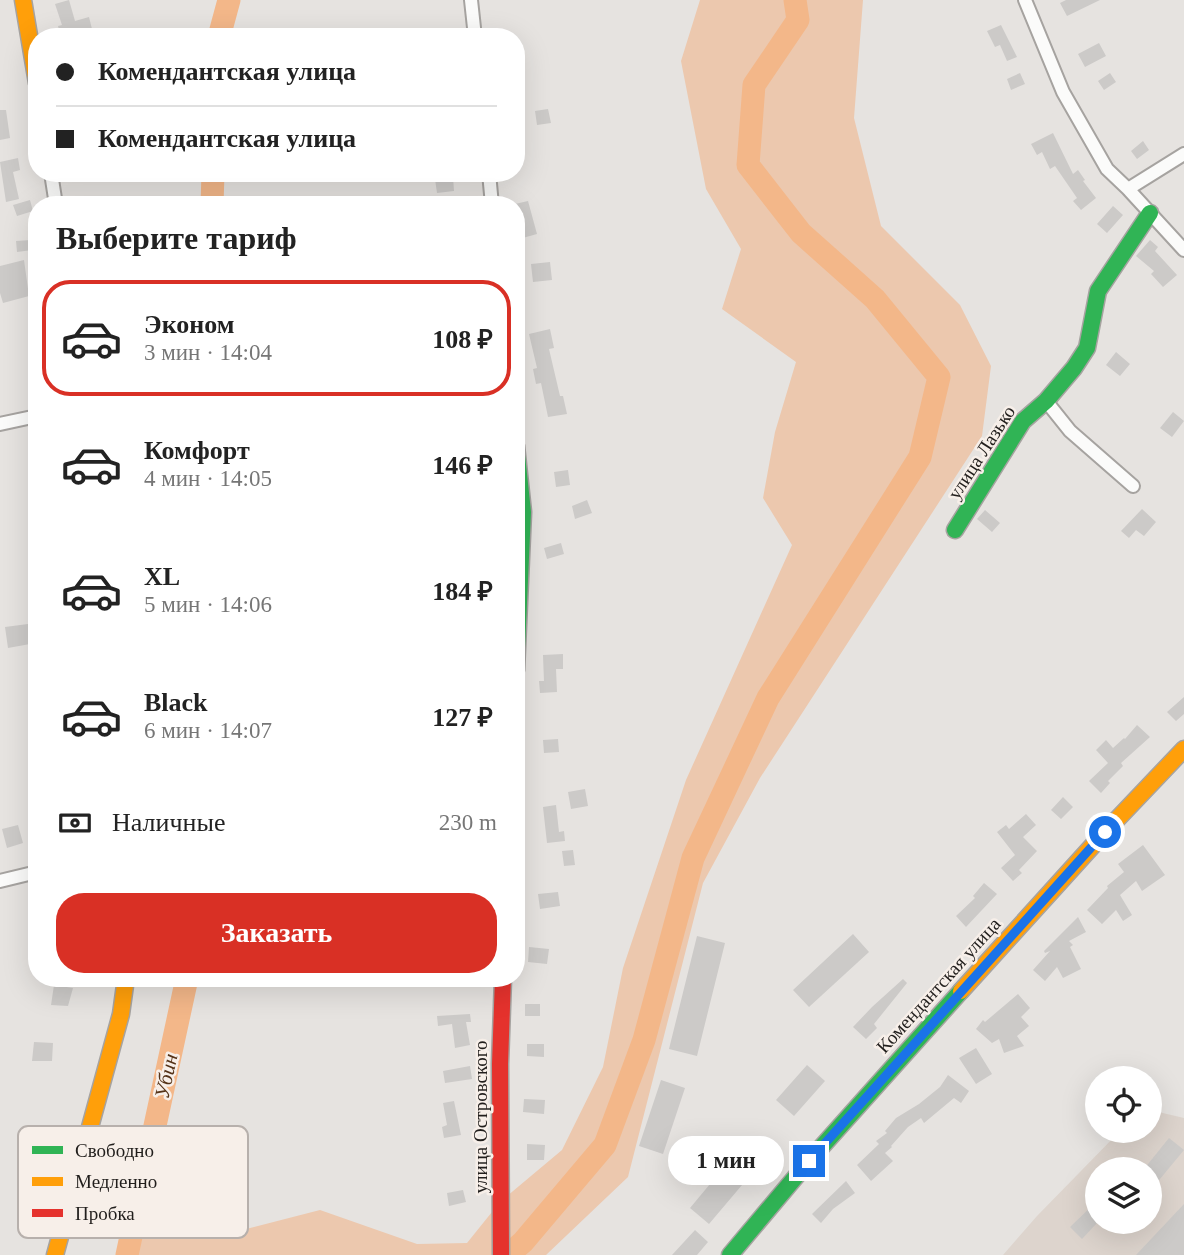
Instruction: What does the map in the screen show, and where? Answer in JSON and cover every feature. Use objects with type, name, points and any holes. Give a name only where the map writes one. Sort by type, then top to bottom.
[{"type":"street","points":[[23,0],[28,30]]},
{"type":"street","points":[[471,0],[474,28]]},
{"type":"street","points":[[1025,0],[1062,92],[1107,169],[1184,250]]},
{"type":"street","points":[[1128,189],[1184,154]]},
{"type":"street","name":"улица Лазько","points":[[956,530],[1023,421],[1046,401],[1087,348],[1098,291],[1150,213]]},
{"type":"street","points":[[1046,401],[1070,432],[1133,486]]},
{"type":"street","points":[[0,424],[28,418]]},
{"type":"street","name":"Комендантская улица","points":[[730,1255],[809,1161],[1009,936],[1184,749]]},
{"type":"street","points":[[0,881],[28,874]]},
{"type":"street","points":[[90,1126],[121,1014],[125,987]]},
{"type":"street","name":"улица Островского","points":[[501,1251],[500,1065],[503,987]]},
{"type":"street","points":[[55,1255],[60,1238]]},
{"type":"shaded area","points":[[700,0],[863,0],[854,118],[881,226],[960,305],[991,366],[982,436],[760,778],[703,883],[628,1177],[546,1255],[127,1255],[130,1238],[248,1238],[248,1228],[320,1210],[417,1244],[467,1243],[500,1202],[562,1150],[603,1067],[623,968],[686,780],[792,545],[763,498],[775,432],[796,362],[722,309],[741,249],[706,189],[681,61]]},
{"type":"shaded area","points":[[1162,1113],[1184,1118],[1184,1255],[1003,1255],[1085,1167],[1085,1234],[1162,1234],[1162,1157],[1095,1157],[1108,1143],[1162,1143]]},
{"type":"building","points":[[69,0],[75,21],[89,17],[92,28],[59,28],[62,25],[55,4]]},
{"type":"building","points":[[1066,0],[1100,0],[1067,16],[1060,3]]},
{"type":"building","points":[[1001,25],[1017,57],[1007,61],[1000,45],[995,47],[987,31]]},
{"type":"building","points":[[1099,43],[1106,56],[1085,67],[1078,54]]},
{"type":"building","points":[[1020,73],[1025,84],[1011,90],[1007,79]]},
{"type":"building","points":[[1110,73],[1116,82],[1104,90],[1098,81]]},
{"type":"building","points":[[548,109],[551,123],[537,125],[535,111]]},
{"type":"building","points":[[0,110],[6,110],[10,138],[0,140]]},
{"type":"building","points":[[1053,133],[1073,174],[1078,170],[1096,198],[1081,210],[1073,201],[1077,198],[1055,166],[1050,169],[1042,152],[1037,155],[1031,144]]},
{"type":"building","points":[[1143,141],[1149,150],[1137,159],[1131,151]]},
{"type":"building","points":[[18,158],[20,170],[13,172],[19,199],[6,202],[0,162]]},
{"type":"building","points":[[435,182],[453,182],[454,191],[437,193]]},
{"type":"building","points":[[28,201],[28,213],[17,216],[13,205]]},
{"type":"building","points":[[528,201],[537,234],[525,237],[525,202]]},
{"type":"building","points":[[1113,206],[1123,215],[1107,233],[1097,224]]},
{"type":"building","points":[[28,240],[28,251],[17,252],[16,241]]},
{"type":"building","points":[[1150,240],[1158,247],[1155,251],[1177,275],[1163,287],[1151,274],[1154,271],[1136,256]]},
{"type":"building","points":[[24,260],[28,296],[3,303],[0,293],[0,266]]},
{"type":"building","points":[[550,262],[552,280],[533,282],[531,264]]},
{"type":"building","points":[[550,329],[554,348],[549,349],[567,414],[548,417],[541,383],[536,384],[533,369],[537,368],[529,334]]},
{"type":"building","points":[[1116,352],[1130,364],[1120,376],[1106,365]]},
{"type":"building","points":[[1173,412],[1184,421],[1172,437],[1160,428]]},
{"type":"building","points":[[568,470],[570,485],[556,487],[554,472]]},
{"type":"building","points":[[587,500],[592,513],[575,519],[572,506]]},
{"type":"building","points":[[1142,509],[1156,522],[1144,536],[1136,530],[1129,538],[1121,531]]},
{"type":"building","points":[[985,510],[1000,523],[992,532],[977,519]]},
{"type":"building","points":[[561,543],[564,554],[547,559],[544,548]]},
{"type":"building","points":[[28,624],[28,644],[8,648],[5,627]]},
{"type":"building","points":[[563,654],[563,669],[556,669],[557,692],[540,693],[539,681],[544,681],[543,655]]},
{"type":"building","points":[[1184,697],[1184,714],[1176,721],[1167,712]]},
{"type":"building","points":[[1137,725],[1150,737],[1121,763],[1123,766],[1108,781],[1110,783],[1101,793],[1089,781],[1108,763],[1096,750],[1106,740],[1113,748]]},
{"type":"building","points":[[558,739],[559,752],[544,753],[543,740]]},
{"type":"building","points":[[585,789],[588,806],[571,809],[568,792]]},
{"type":"building","points":[[1063,797],[1073,807],[1061,819],[1051,810]]},
{"type":"building","points":[[556,805],[559,832],[564,831],[565,841],[547,843],[543,807]]},
{"type":"building","points":[[1026,814],[1036,825],[1023,837],[1037,851],[1019,870],[1022,873],[1013,881],[1001,868],[1015,855],[997,832],[1006,825],[1009,829]]},
{"type":"building","points":[[18,825],[23,843],[7,848],[2,829]]},
{"type":"building","points":[[1143,845],[1165,875],[1142,891],[1136,881],[1120,895],[1132,915],[1123,921],[1116,910],[1102,924],[1087,910],[1107,886],[1124,872],[1118,864]]},
{"type":"building","points":[[573,850],[575,865],[564,866],[562,851]]},
{"type":"building","points":[[984,883],[997,894],[966,927],[956,916],[975,898],[973,896]]},
{"type":"building","points":[[558,892],[560,906],[540,909],[538,894]]},
{"type":"building","points":[[1078,917],[1086,932],[1069,941],[1073,945],[1070,947],[1081,969],[1063,978],[1057,967],[1045,981],[1033,970],[1050,951],[1044,951]]},
{"type":"building","points":[[853,934],[869,952],[809,1007],[793,990]]},
{"type":"building","points":[[697,936],[725,943],[697,1056],[669,1049]]},
{"type":"building","points":[[529,947],[549,949],[547,964],[528,962]]},
{"type":"building","points":[[903,979],[907,983],[874,1024],[877,1028],[866,1039],[853,1027]]},
{"type":"building","points":[[54,987],[73,988],[68,1006],[51,1005]]},
{"type":"building","points":[[1018,994],[1030,1008],[1021,1017],[1029,1026],[1017,1036],[1024,1046],[1004,1053],[999,1039],[992,1043],[976,1029],[983,1020],[985,1022]]},
{"type":"building","points":[[525,1004],[540,1004],[540,1016],[525,1016]]},
{"type":"building","points":[[470,1014],[471,1022],[466,1022],[470,1045],[455,1048],[452,1024],[438,1026],[437,1016]]},
{"type":"building","points":[[34,1042],[53,1043],[52,1061],[32,1061]]},
{"type":"building","points":[[527,1044],[544,1044],[544,1057],[527,1056]]},
{"type":"building","points":[[976,1048],[992,1074],[976,1084],[959,1058]]},
{"type":"building","points":[[807,1065],[825,1081],[794,1116],[776,1100]]},
{"type":"building","points":[[470,1066],[472,1079],[445,1083],[443,1071]]},
{"type":"building","points":[[948,1075],[969,1091],[961,1103],[954,1098],[924,1123],[921,1118],[908,1127],[885,1153],[893,1161],[871,1181],[857,1165],[879,1144],[876,1141],[887,1133],[885,1131],[896,1118],[940,1087]]},
{"type":"building","points":[[661,1080],[685,1088],[663,1154],[639,1146]]},
{"type":"building","points":[[524,1099],[545,1100],[544,1114],[523,1112]]},
{"type":"building","points":[[454,1101],[461,1135],[444,1138],[442,1127],[447,1125],[443,1103]]},
{"type":"building","points":[[750,1136],[770,1152],[709,1224],[690,1208]]},
{"type":"building","points":[[1169,1138],[1184,1150],[1162,1177],[1162,1157],[1154,1157]]},
{"type":"building","points":[[527,1144],[545,1145],[544,1160],[527,1160]]},
{"type":"building","points":[[846,1181],[855,1193],[833,1209],[821,1223],[812,1214]]},
{"type":"building","points":[[463,1190],[466,1202],[449,1206],[447,1193]]},
{"type":"building","points":[[1184,1204],[1184,1255],[1136,1255],[1156,1234],[1162,1234],[1162,1227]]},
{"type":"building","points":[[1085,1213],[1087,1234],[1082,1239],[1070,1227]]},
{"type":"building","points":[[695,1230],[708,1242],[697,1255],[672,1255]]},
{"type":"waterway","name":"Убин","points":[[221,28],[229,0]]},
{"type":"waterway","points":[[508,1255],[523,1242],[605,1145],[644,1040],[693,858],[768,698],[920,457],[939,377],[875,299],[801,233],[748,165],[754,85],[798,20],[795,0]]},
{"type":"waterway","name":"Убин","points":[[212,196],[213,182]]},
{"type":"waterway","name":"Убин","points":[[155,1126],[185,987]]},
{"type":"waterway","name":"Убин","points":[[127,1255],[131,1238]]},
{"type":"traffic: fast","points":[[955,530],[1023,421],[1046,401],[1087,348],[1098,291],[1150,213]]},
{"type":"traffic: fast","points":[[730,1255],[809,1161],[961,991]]},
{"type":"traffic: slow","points":[[23,0],[28,30]]},
{"type":"traffic: slow","points":[[961,991],[1184,749]]},
{"type":"traffic: slow","points":[[90,1126],[121,1014],[125,987]]},
{"type":"traffic: slow","points":[[55,1255],[60,1238]]},
{"type":"traffic: jam","points":[[501,1255],[500,1064],[503,987]]},
{"type":"route","points":[[809,1161],[1105,832]]}]
